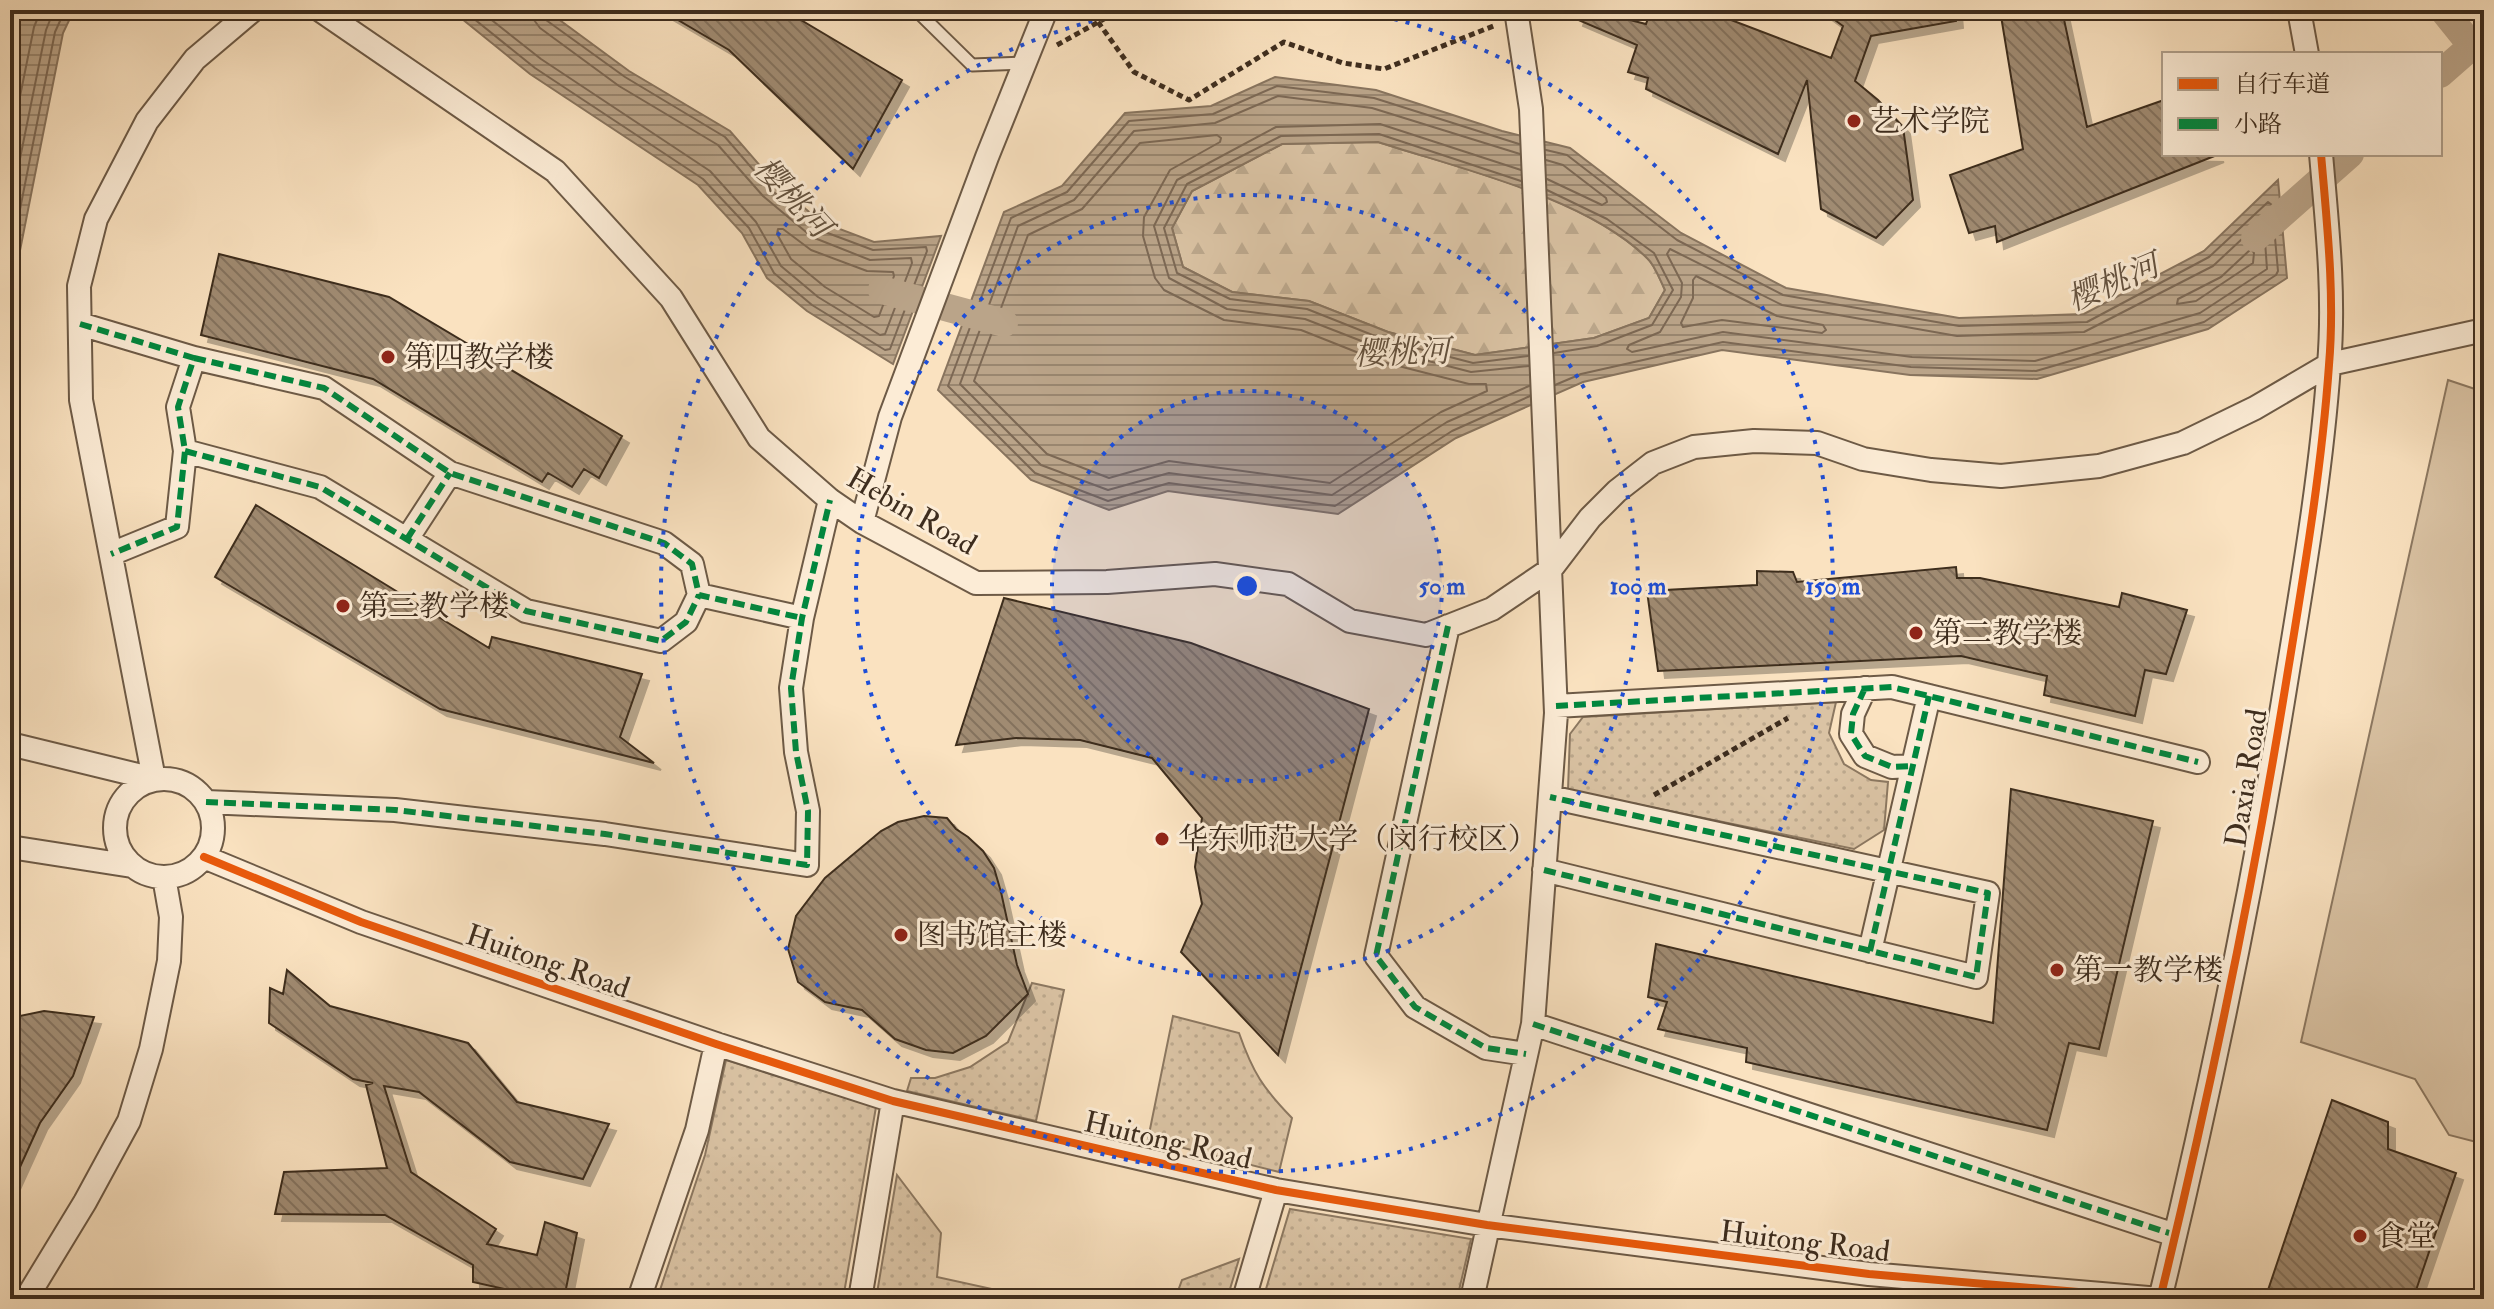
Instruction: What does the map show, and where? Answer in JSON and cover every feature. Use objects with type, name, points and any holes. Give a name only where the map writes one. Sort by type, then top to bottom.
[{"type":"street","points":[[154,779],[81,400],[79,286],[96,219],[147,121],[195,59],[253,10]]},
{"type":"street","name":"Hebin Road","points":[[320,10],[555,171],[671,298],[759,438],[830,500],[862,522],[976,583],[1107,582],[1215,574],[1288,584],[1350,621],[1426,635],[1492,609],[1551,569],[1590,518],[1617,491],[1653,463],[1694,447],[1754,441],[1817,443],[1863,459],[1931,470],[2001,476],[2099,466],[2183,443],[2255,408],[2330,364],[2475,332],[2484,333]]},
{"type":"street","points":[[862,522],[890,417],[1046,10]]},
{"type":"street","points":[[2299,10],[2307,52]]},
{"type":"street","points":[[1472,1299],[1533,1024],[1556,706],[1531,109],[1517,13]]},
{"type":"street","name":"Daxia Road","points":[[2160,1299],[2200,1136],[2256,866],[2305,565],[2330,364],[2330,257],[2321,156]]},
{"type":"street","points":[[80,324],[194,358],[324,388],[450,473],[664,543],[692,564],[699,595],[686,622],[661,641],[526,611],[320,487],[185,451]]},
{"type":"street","points":[[111,554],[177,527],[185,451],[178,407],[194,358]]},
{"type":"street","points":[[407,539],[450,473]]},
{"type":"street","points":[[12,744],[154,779],[178,780],[206,802],[395,810],[605,834],[807,865],[808,811],[796,752],[791,688],[802,618],[830,500]]},
{"type":"street","points":[[699,595],[802,618]]},
{"type":"street","points":[[1448,626],[1376,956],[1415,1007],[1486,1048],[1526,1054]]},
{"type":"street","points":[[1556,706],[1892,687],[2198,762]]},
{"type":"street","points":[[1865,688],[1853,714],[1851,734],[1865,756],[1892,767],[1912,766]]},
{"type":"street","points":[[1870,951],[1929,696]]},
{"type":"street","points":[[132,866],[119,850],[114,826],[124,797],[154,779]]},
{"type":"street","points":[[1544,870],[1976,977],[1988,893],[1550,797]]},
{"type":"street","points":[[10,847],[132,866],[146,874],[164,877],[184,873],[204,857],[214,831],[206,802]]},
{"type":"street","name":"Huitong Road","points":[[204,857],[361,922],[716,1044],[893,1101],[1276,1190],[1487,1225],[1869,1274],[2160,1299]]},
{"type":"street","points":[[26,1299],[85,1202],[129,1121],[151,1049],[169,961],[171,917],[164,877]]},
{"type":"street","points":[[1533,1024],[2175,1235]]},
{"type":"street","points":[[639,1299],[697,1130],[716,1044]]},
{"type":"street","points":[[860,1299],[893,1101]]},
{"type":"street","points":[[1244,1299],[1276,1190]]},
{"type":"lane","points":[[916,10],[972,65],[1025,63]]},
{"type":"path","points":[[1025,63],[1120,10]]},
{"type":"path","points":[[1098,22],[1134,72],[1189,100],[1284,42],[1343,63],[1384,69],[1517,13]]},
{"type":"path","points":[[1622,813],[1796,713]]},
{"type":"green space","points":[[1378,142],[1520,187],[1556,201],[1621,236],[1650,261],[1665,290],[1649,318],[1594,338],[1475,355],[1388,332],[1309,301],[1232,292],[1183,267],[1172,228],[1192,191],[1282,144]]},
{"type":"green space","points":[[2448,380],[2484,392],[2484,1144],[2449,1135],[2415,1079],[2301,1042]]},
{"type":"green space","points":[[1836,702],[1829,733],[1844,764],[1871,780],[1888,782],[1884,830],[1854,849],[1568,790],[1570,734],[1583,717]]},
{"type":"green space","points":[[1032,983],[1064,990],[1036,1121],[907,1091],[911,1078],[935,1078],[970,1067],[1008,1042]]},
{"type":"green space","points":[[1173,1016],[1239,1033],[1260,1079],[1292,1118],[1279,1172],[1148,1139]]},
{"type":"green space","points":[[726,1060],[876,1107],[843,1299],[657,1299],[705,1155]]},
{"type":"green space","points":[[897,1175],[941,1233],[937,1277],[1037,1299],[876,1299]]},
{"type":"green space","points":[[1290,1209],[1471,1239],[1457,1299],[1263,1299]]},
{"type":"green space","points":[[1239,1259],[1227,1299],[1175,1299],[1182,1280]]},
{"type":"water","points":[[12,10],[74,10],[63,33],[10,301],[10,21]]},
{"type":"water","points":[[451,10],[546,10],[629,71],[730,131],[775,183],[821,222],[874,242],[941,236],[893,364],[807,311],[767,278],[742,233],[698,185],[530,74]]},
{"type":"water","points":[[1275,77],[1376,90],[1502,131],[1570,148],[1681,233],[1786,288],[1959,318],[2084,314],[2204,251],[2278,180],[2287,278],[2208,329],[2037,379],[1910,375],[1722,350],[1583,382],[1456,438],[1338,514],[1168,491],[1109,510],[1031,480],[938,390],[1004,212],[1062,186],[1125,113],[1211,106]],"holes":[[[1378,142],[1520,187],[1591,218],[1621,237],[1650,261],[1665,290],[1649,318],[1594,338],[1475,355],[1388,332],[1309,301],[1232,292],[1183,267],[1172,228],[1192,191],[1282,144]]]},
{"type":"building","points":[[661,10],[784,10],[902,80],[853,169],[729,50]]},
{"type":"building","name":"艺术学院","points":[[1579,10],[1646,24],[1651,10],[1705,10],[1831,58],[1843,26],[1821,10],[1955,10],[1956,21],[1871,36],[1855,81],[1903,127],[1913,200],[1876,238],[1821,209],[1807,80],[1778,154],[1646,89],[1648,78],[1628,72],[1637,45],[1576,19]]},
{"type":"building","points":[[2000,10],[2062,10],[2087,127],[2162,101],[2162,156],[2214,156],[1997,242],[1995,226],[1969,233],[1950,175],[2023,149]]},
{"type":"building","name":"第四教学楼","points":[[219,254],[389,297],[622,436],[599,478],[584,469],[572,487],[548,473],[542,482],[373,379],[201,335]]},
{"type":"building","name":"第三教学楼","points":[[256,505],[489,648],[492,637],[642,674],[620,737],[654,763],[440,709],[215,577]]},
{"type":"building","name":"第二教学楼","points":[[1956,567],[1957,578],[1980,578],[2119,607],[2122,593],[2187,610],[2166,674],[2145,670],[2135,716],[2044,695],[2047,676],[1961,656],[1658,671],[1647,591],[1757,585],[1757,571],[1793,572],[1797,582]]},
{"type":"building","points":[[1004,598],[1191,643],[1369,709],[1278,1055],[1181,952],[1202,904],[1195,867],[1202,818],[1152,758],[1080,740],[1016,738],[956,745]]},
{"type":"building","name":"第一教学楼","points":[[2011,789],[2153,821],[2099,1049],[2069,1043],[2047,1130],[1746,1062],[1747,1048],[1658,1029],[1667,1002],[1648,997],[1656,944],[1993,1023]]},
{"type":"building","name":"图书馆主楼","points":[[924,816],[947,818],[983,851],[994,868],[1017,965],[1028,994],[986,1036],[953,1053],[926,1050],[895,1039],[862,1010],[825,1002],[798,982],[788,949],[796,916],[825,878],[881,831],[898,822]]},
{"type":"building","points":[[287,970],[330,1006],[468,1043],[517,1102],[609,1124],[583,1179],[510,1162],[419,1092],[384,1086],[411,1172],[496,1229],[487,1244],[537,1255],[545,1222],[577,1233],[564,1299],[550,1299],[473,1282],[473,1265],[385,1215],[275,1214],[284,1172],[387,1168],[366,1085],[373,1083],[353,1079],[269,1023],[270,988],[283,994]]},
{"type":"building","points":[[44,1011],[94,1017],[73,1076],[40,1123],[10,1189],[10,1018]]},
{"type":"building","name":"食堂","points":[[2332,1100],[2388,1122],[2388,1149],[2456,1173],[2413,1299],[2265,1299]]},
{"type":"waterway","points":[[2443,10],[2472,46],[2484,43]]},
{"type":"waterway","name":"樱桃河","points":[[2442,72],[2472,46]]},
{"type":"waterway","name":"樱桃河","points":[[2255,238],[2348,156]]},
{"type":"waterway","name":"樱桃河","points":[[882,290],[1004,323]]},
{"type":"marked path","points":[[80,324],[194,358],[178,407],[185,451],[177,527],[111,554]]},
{"type":"marked path","points":[[194,358],[324,388],[450,473],[664,543],[692,564],[699,595],[802,618]]},
{"type":"marked path","points":[[185,451],[320,487],[526,611],[661,641],[686,622],[699,595]]},
{"type":"marked path","points":[[407,539],[450,473]]},
{"type":"marked path","points":[[206,802],[395,810],[605,834],[807,865],[808,811],[796,752],[791,688],[802,618],[830,500]]},
{"type":"marked path","points":[[1448,626],[1376,956],[1415,1007],[1486,1048],[1526,1054]]},
{"type":"marked path","points":[[1556,706],[1892,687],[2198,762]]},
{"type":"marked path","points":[[1865,688],[1853,714],[1851,734],[1865,756],[1892,767],[1912,766]]},
{"type":"marked path","points":[[1870,951],[1929,696]]},
{"type":"marked path","points":[[1544,870],[1976,977],[1988,893],[1550,797]]},
{"type":"marked path","points":[[1533,1024],[2175,1235]]},
{"type":"cycle path","points":[[204,857],[361,922],[716,1044],[893,1101],[1276,1190],[1487,1225],[1869,1274],[2160,1299],[2242,926],[2283,701],[2316,492],[2331,339],[2330,260],[2321,156]]},
{"type":"place","name":"艺术学院","points":[[1854,121]]},
{"type":"place","name":"第四教学楼","points":[[388,357]]},
{"type":"place","name":"第三教学楼","points":[[343,606]]},
{"type":"place","name":"第二教学楼","points":[[1916,633]]},
{"type":"place","name":"华东师范大学（闵行校区）","points":[[1162,839]]},
{"type":"place","name":"图书馆主楼","points":[[901,935]]},
{"type":"place","name":"第一教学楼","points":[[2057,970]]},
{"type":"place","name":"食堂","points":[[2360,1236]]}]
